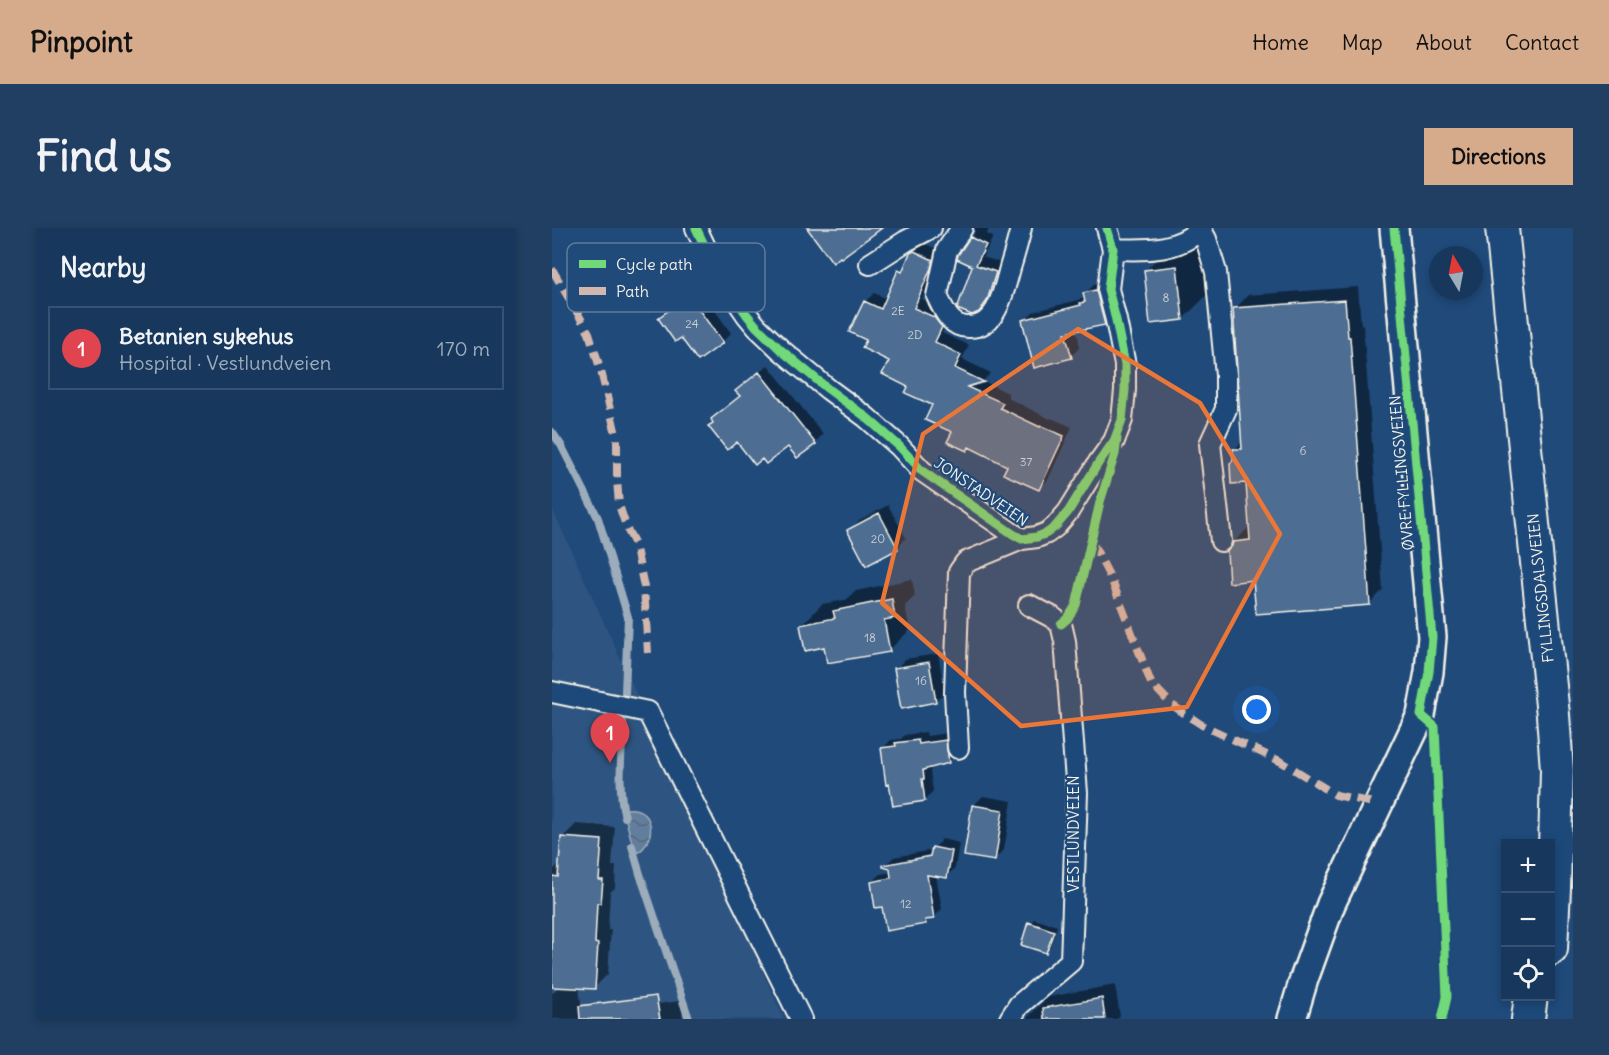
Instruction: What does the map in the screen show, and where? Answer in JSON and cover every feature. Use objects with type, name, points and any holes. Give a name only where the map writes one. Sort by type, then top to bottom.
[{"type":"main road","name":"ØVRE FYLLINGSVEIEN","points":[[1292,1019],[1331,904],[1421,715],[1429,672],[1432,637],[1394,228]]},
{"type":"main road","name":"FYLLINGSDALSVEIEN","points":[[1482,228],[1534,715],[1538,771],[1538,839]]},
{"type":"main road","name":"FYLLINGSDALSVEIEN","points":[[1502,228],[1548,650],[1565,759],[1551,947]]},
{"type":"main road","points":[[1528,1019],[1530,1001]]},
{"type":"main road","points":[[1546,1019],[1548,1001]]},
{"type":"street","name":"JONSTADVEIEN","points":[[696,228],[703,243]]},
{"type":"street","points":[[870,264],[931,228]]},
{"type":"street","points":[[962,228],[947,250],[937,296],[952,322],[962,327],[973,328],[982,325],[997,308],[1005,288],[1021,228]]},
{"type":"street","points":[[1107,228],[1113,249],[1153,250],[1182,243],[1202,229],[1206,239],[1216,272],[1226,375],[1226,409],[1210,444],[1221,541]]},
{"type":"street","name":"JONSTADVEIEN","points":[[745,312],[781,350],[866,417],[899,446],[922,471],[1022,539],[1037,537],[1047,533],[1068,512],[1113,441],[1122,420],[1125,365],[1108,290],[1113,249]]},
{"type":"street","points":[[958,748],[955,693],[959,572],[966,562],[1022,539]]},
{"type":"street","name":"VESTLUNDVEIEN","points":[[1010,1019],[1019,1005],[1071,961],[1072,951],[1077,793],[1065,641],[1061,624],[1029,605]]},
{"type":"street","points":[[552,692],[648,712],[801,1019]]},
{"type":"highlighted area","points":[[1078,329],[1200,403],[1280,534],[1187,707],[1021,726],[882,603],[923,434]]},
{"type":"shaded area","points":[[552,508],[784,1019],[552,1019]]},
{"type":"water","points":[[623,809],[638,810],[648,819],[650,826],[649,839],[635,854]]},
{"type":"building","points":[[807,228],[882,228],[833,263]]},
{"type":"building","points":[[970,237],[986,245],[976,265],[996,272],[987,301],[979,312],[972,315],[957,309],[972,266],[957,259]]},
{"type":"building","points":[[914,251],[933,260],[914,308],[934,317],[942,327],[935,342],[961,355],[955,368],[984,382],[967,387],[1003,403],[1000,408],[1064,436],[1039,490],[1003,474],[1007,466],[969,447],[967,451],[947,442],[952,432],[925,420],[932,405],[905,393],[908,387],[882,374],[889,361],[862,348],[866,340],[849,332],[864,301],[881,309],[898,270],[902,272],[910,253]]},
{"type":"building","points":[[1177,266],[1183,320],[1150,324],[1144,270]]},
{"type":"building","points":[[1096,290],[1105,325],[1065,333],[1072,358],[1034,368],[1022,320],[1081,305],[1080,303],[1085,302],[1083,293]]},
{"type":"building","points":[[1345,300],[1348,337],[1350,337],[1370,605],[1256,614],[1253,580],[1229,583],[1227,551],[1233,542],[1250,540],[1246,483],[1231,484],[1230,464],[1233,460],[1233,449],[1242,449],[1233,308]]},
{"type":"building","points":[[666,312],[701,312],[723,343],[698,361],[681,338],[675,342],[658,318]]},
{"type":"building","points":[[759,372],[816,444],[797,458],[788,447],[766,464],[762,459],[755,465],[737,442],[727,450],[708,426],[713,423],[711,419],[740,396],[735,391]]},
{"type":"building","points":[[879,513],[898,549],[866,566],[847,530]]},
{"type":"building","points":[[892,599],[895,618],[884,620],[890,652],[827,663],[824,647],[805,651],[800,625],[835,618],[833,611]]},
{"type":"building","points":[[929,662],[936,702],[901,709],[894,668]]},
{"type":"building","points":[[918,740],[919,744],[946,740],[949,763],[923,770],[925,801],[893,806],[889,784],[886,785],[881,748],[896,746],[895,743]]},
{"type":"building","points":[[972,805],[1003,810],[995,861],[964,856]]},
{"type":"building","points":[[561,837],[602,840],[599,880],[603,880],[601,903],[597,903],[595,943],[598,944],[595,989],[552,987],[552,876],[558,877]]},
{"type":"building","points":[[932,847],[952,851],[947,878],[927,875],[934,919],[925,920],[926,924],[886,931],[882,907],[875,908],[871,882],[891,878],[890,869],[883,865],[930,856]]},
{"type":"building","points":[[1028,922],[1054,931],[1046,953],[1021,945]]},
{"type":"building","points":[[656,996],[660,1019],[580,1019],[579,1006]]},
{"type":"building","points":[[1102,998],[1105,1019],[1044,1019],[1043,1008]]},
{"type":"waterway","points":[[552,432],[561,445],[598,518],[628,617],[625,693]]},
{"type":"waterway","points":[[623,723],[621,782],[625,817]]},
{"type":"waterway","points":[[632,846],[689,1019]]},
{"type":"marked path","points":[[552,269],[567,295]]},
{"type":"marked path","points":[[577,312],[589,333],[601,371],[617,439],[619,505],[635,544],[644,587],[648,653]]},
{"type":"marked path","points":[[1092,542],[1112,581],[1151,683],[1172,705],[1202,725],[1282,762],[1336,795],[1378,804]]},
{"type":"cycle path","points":[[696,228],[703,243]]},
{"type":"cycle path","points":[[745,312],[781,350],[866,417],[899,446],[922,471],[1013,534],[1022,539],[1037,537],[1055,527],[1068,512],[1114,441],[1122,420],[1125,365],[1108,289],[1113,249],[1107,228]]},
{"type":"cycle path","points":[[1394,228],[1432,637],[1429,672],[1421,715],[1435,727],[1447,997],[1442,1019]]},
{"type":"cycle path","points":[[1061,624],[1076,605],[1117,439]]},
{"type":"place","name":"Betanien sykehus","points":[[610,763]]}]
